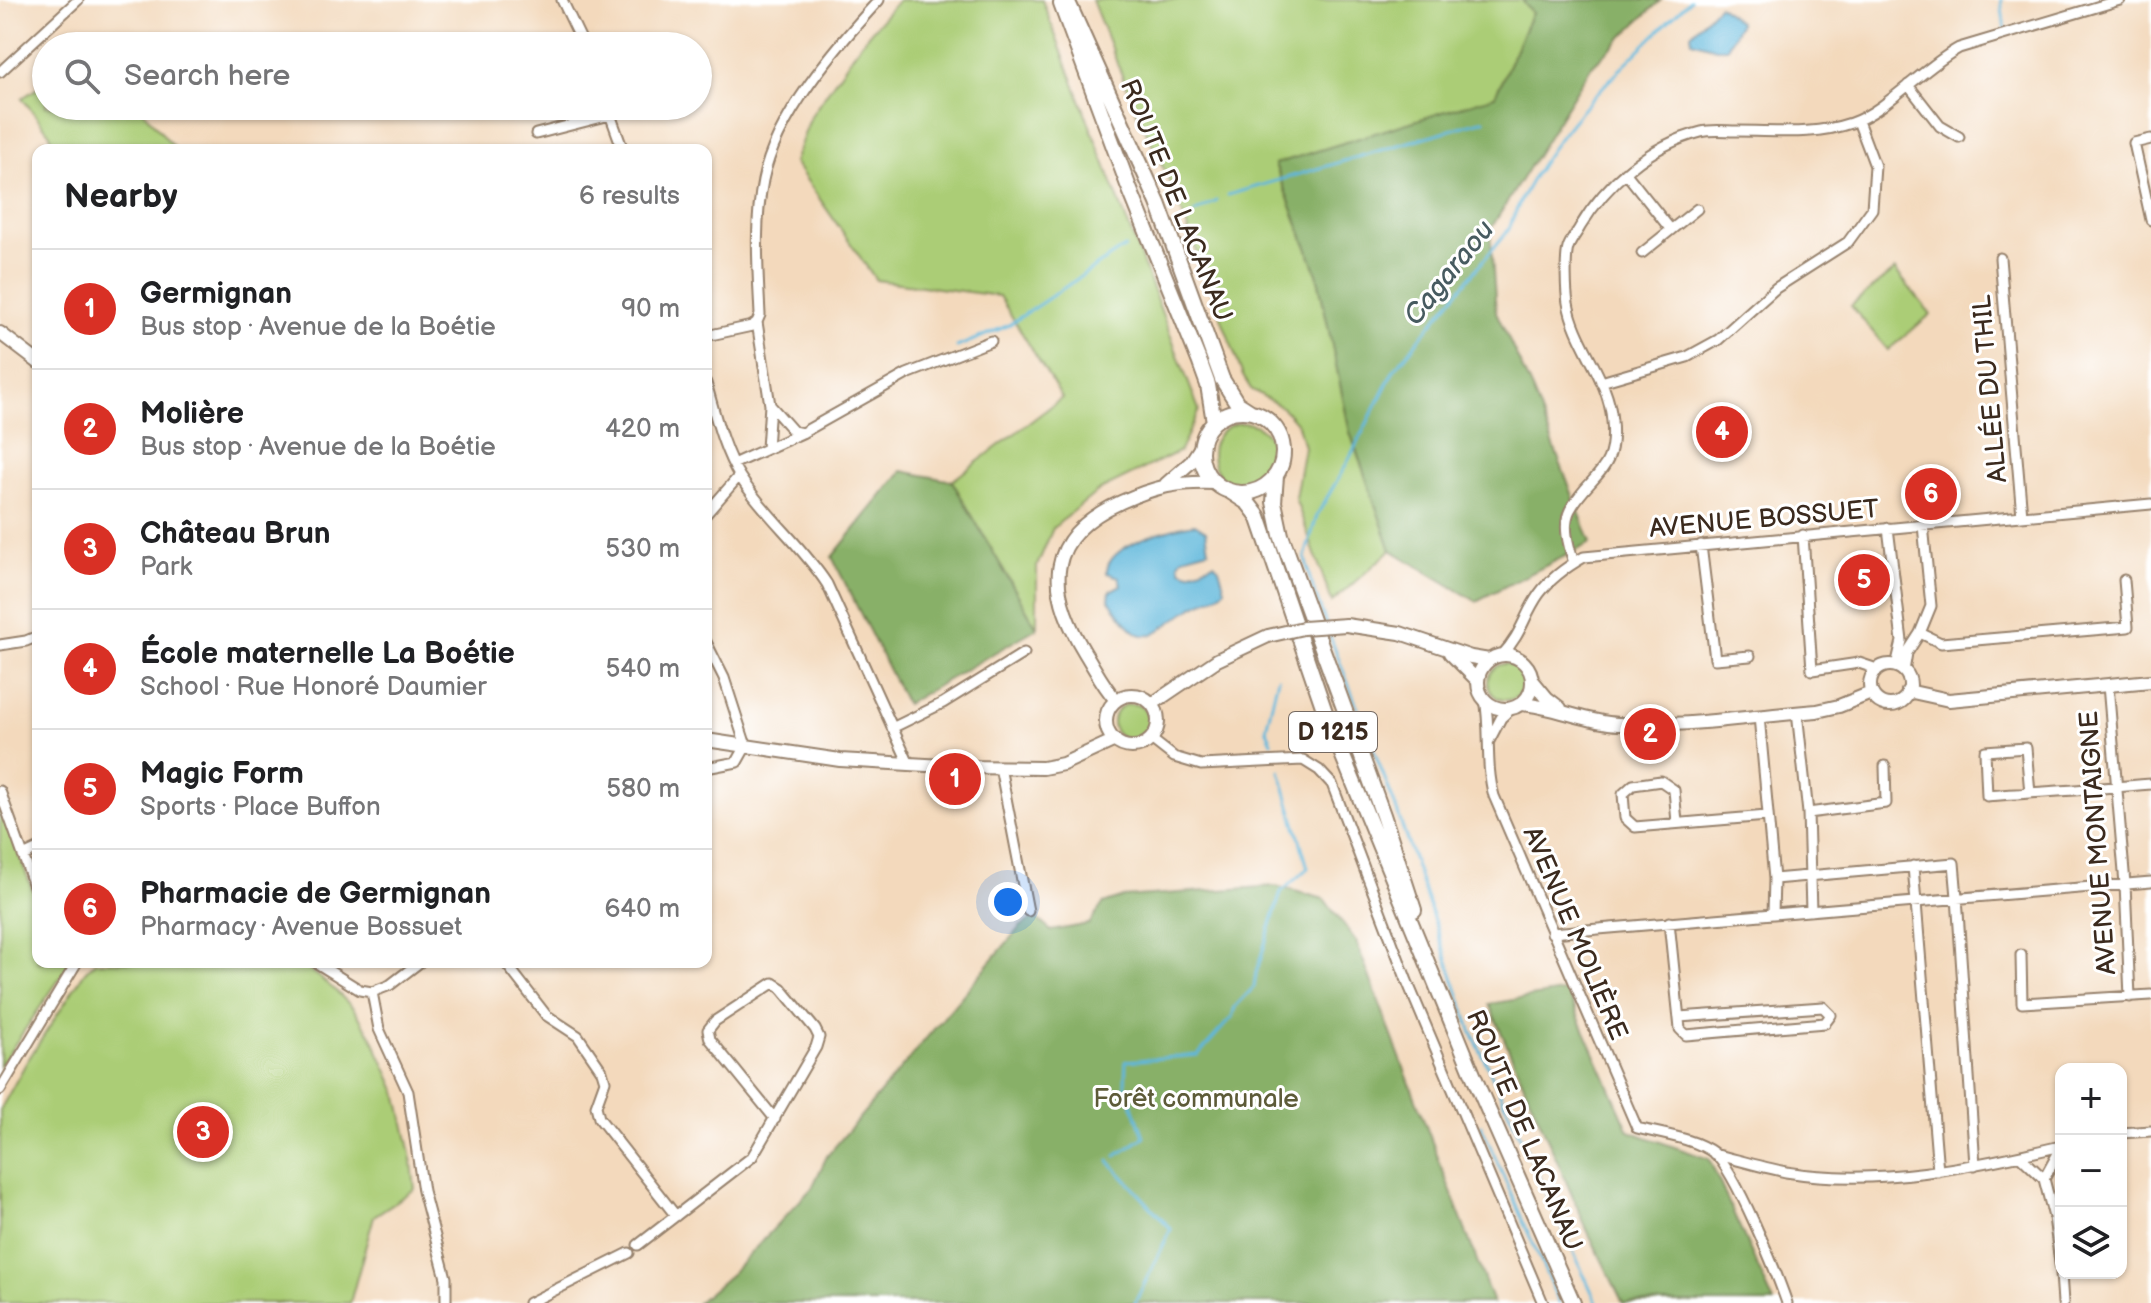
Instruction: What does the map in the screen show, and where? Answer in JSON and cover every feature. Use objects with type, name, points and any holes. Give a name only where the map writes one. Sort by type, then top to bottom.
[{"type":"main road","name":"ROUTE DE LACANAU","points":[[1060,0],[1128,185],[1200,363],[1208,385],[1214,422]]},
{"type":"main road","name":"ROUTE DE LACANAU","points":[[1067,0],[1158,203],[1222,379],[1237,403],[1251,412]]},
{"type":"main road","points":[[0,333],[32,357]]},
{"type":"main road","points":[[1116,700],[1064,616],[1058,587],[1062,557],[1077,532],[1094,517],[1166,484],[1191,462],[1206,433],[1224,415],[1237,411],[1251,412],[1274,426],[1284,450],[1282,464],[1267,486],[1255,492],[1231,492],[1216,483],[1205,470],[1202,445]]},
{"type":"main road","name":"ROUTE DE LACANAU","points":[[1276,476],[1274,502],[1281,535],[1383,815],[1434,976]]},
{"type":"main road","points":[[1166,484],[1216,483]]},
{"type":"main road","name":"ROUTE DE LACANAU","points":[[1231,492],[1248,503],[1258,516],[1326,715],[1515,1176],[1573,1303]]},
{"type":"main road","points":[[1152,704],[1217,660],[1268,636],[1303,628],[1346,625],[1386,630],[1489,660]]},
{"type":"main road","points":[[1444,648],[1466,666],[1478,681],[1485,699],[1496,708],[1516,706],[1616,724],[1644,725],[1797,712],[1839,706],[1871,693]]},
{"type":"main road","points":[[1478,681],[1489,660],[1510,655],[1523,661],[1533,681],[1547,698],[1574,715]]},
{"type":"main road","points":[[1883,666],[1900,669],[1909,681],[1908,691],[1894,705],[1880,703],[1871,693],[1870,680],[1883,666]]},
{"type":"main road","points":[[1516,706],[1528,698],[1533,681]]},
{"type":"main road","points":[[1908,691],[1949,700],[2151,681]]},
{"type":"main road","points":[[1131,694],[1146,698],[1152,704],[1158,725],[1145,744],[1129,747],[1110,735],[1106,720],[1110,705],[1116,700],[1131,694]]},
{"type":"main road","points":[[712,741],[840,760],[1043,768],[1063,764],[1115,740]]},
{"type":"street","points":[[562,0],[577,32]]},
{"type":"street","points":[[712,335],[752,326],[757,322],[760,315],[756,240],[764,178],[786,121],[835,49],[879,0]]},
{"type":"street","points":[[1502,655],[1519,635],[1539,594],[1574,563],[1566,537],[1569,511],[1607,466],[1613,444],[1612,418],[1601,382],[1579,336],[1568,302],[1568,248],[1593,206],[1625,172],[1661,148],[1702,131],[1816,133],[1858,121],[1938,59],[1959,48],[2120,0]]},
{"type":"street","points":[[42,32],[73,2]]},
{"type":"street","points":[[0,72],[32,41]]},
{"type":"street","points":[[1908,85],[1940,126],[1959,137]]},
{"type":"street","points":[[536,134],[578,120]]},
{"type":"street","points":[[612,120],[621,144]]},
{"type":"street","points":[[1601,382],[1687,357],[1718,340],[1776,288],[1848,242],[1872,209],[1875,166],[1858,121]]},
{"type":"street","points":[[2151,139],[2134,143],[2151,220]]},
{"type":"street","points":[[1625,172],[1671,230]]},
{"type":"street","points":[[1642,253],[1697,209]]},
{"type":"street","name":"ALLÉE DU THIL","points":[[2000,258],[2022,516]]},
{"type":"street","points":[[757,322],[761,331],[770,405],[767,448]]},
{"type":"street","points":[[733,464],[802,433],[907,374],[991,341]]},
{"type":"street","points":[[770,405],[793,431],[802,433]]},
{"type":"street","points":[[712,415],[739,476],[759,503],[812,561],[827,584],[909,764]]},
{"type":"street","points":[[712,507],[739,476]]},
{"type":"street","name":"AVENUE BOSSUET","points":[[1574,563],[1584,557],[1701,545],[2151,504]]},
{"type":"street","points":[[1900,669],[1931,606],[1923,525]]},
{"type":"street","points":[[1888,528],[1902,641],[1900,669]]},
{"type":"street","points":[[1803,535],[1812,670],[1859,663],[1877,669]]},
{"type":"street","points":[[1701,545],[1715,659],[1750,656]]},
{"type":"street","points":[[1920,633],[1941,643],[2128,627],[2124,580]]},
{"type":"street","points":[[0,645],[32,638]]},
{"type":"street","points":[[892,728],[943,703],[1024,653]]},
{"type":"street","points":[[712,654],[724,678],[746,746],[737,762],[712,767]]},
{"type":"street","name":"AVENUE MONTAIGNE","points":[[2108,685],[2125,884],[2130,997]]},
{"type":"street","name":"AVENUE MOLIÈRE","points":[[1485,699],[1489,780],[1494,796],[1637,1128],[1685,1140],[1714,1154]]},
{"type":"street","points":[[1487,752],[1497,724],[1516,706]]},
{"type":"street","points":[[1797,712],[1808,813],[1811,911]]},
{"type":"street","points":[[1759,716],[1774,879],[1773,914]]},
{"type":"street","points":[[1151,739],[1174,757],[1201,765],[1303,760],[1319,770],[1332,784],[1424,1022],[1543,1303]]},
{"type":"street","points":[[2030,793],[2026,748],[1985,751],[1987,796],[2117,787],[2151,784]]},
{"type":"street","points":[[1808,813],[1886,803],[1885,766]]},
{"type":"street","points":[[1000,767],[1028,911]]},
{"type":"street","points":[[1677,822],[1674,790],[1661,781],[1633,785],[1623,794],[1625,818],[1635,827],[1767,816]]},
{"type":"street","points":[[0,791],[32,881]]},
{"type":"street","points":[[23,856],[32,852]]},
{"type":"street","points":[[1774,879],[1954,863],[1975,1165]]},
{"type":"street","points":[[1913,866],[1938,1171]]},
{"type":"street","points":[[1552,933],[2151,882]]},
{"type":"street","points":[[1669,922],[1680,1029],[1686,1035],[1825,1023],[1831,1015],[1823,1007],[1679,1017]]},
{"type":"street","points":[[2021,955],[2022,1003],[2151,995]]},
{"type":"street","points":[[0,1090],[73,968]]},
{"type":"street","points":[[325,968],[360,990],[372,992],[390,985],[412,968]]},
{"type":"street","points":[[510,968],[546,1015],[578,1036],[602,1071],[605,1081],[596,1106],[599,1118],[676,1216]]},
{"type":"street","points":[[638,1245],[752,1157],[775,1119],[816,1047],[819,1037],[781,988],[773,983],[715,1021],[708,1030],[710,1039],[775,1119]]},
{"type":"street","points":[[372,992],[379,1029],[408,1092],[423,1191],[446,1278],[446,1303]]},
{"type":"street","points":[[2127,1133],[2151,1131]]},
{"type":"street","points":[[1714,1154],[1786,1172],[1850,1178],[1938,1171],[2055,1148]]},
{"type":"street","points":[[1714,1154],[1735,1182],[1787,1303]]},
{"type":"street","points":[[2020,1156],[2044,1179],[2055,1225]]},
{"type":"street","points":[[2044,1179],[2055,1158]]},
{"type":"street","points":[[529,1303],[629,1253]]},
{"type":"street","points":[[2061,1279],[2063,1303]]},
{"type":"green space","points":[[898,0],[1042,0],[1199,410],[1180,451],[1098,491],[1053,528],[1037,566],[1037,628],[952,481],[1062,398],[999,296],[876,280],[794,162],[811,116],[861,43]]},
{"type":"green space","points":[[1092,0],[1522,0],[1532,13],[1495,96],[1275,165],[1317,273],[1350,432],[1391,550],[1332,602],[1295,498],[1304,447],[1298,425],[1283,408],[1251,389],[1243,376],[1174,191],[1133,103]]},
{"type":"green space","points":[[1522,0],[1661,0],[1591,67],[1490,230],[1496,312],[1533,392],[1591,543],[1476,601],[1391,550],[1350,432],[1317,273],[1275,164],[1495,96],[1532,13]]},
{"type":"green space","points":[[32,92],[32,111],[22,98]]},
{"type":"green space","points":[[39,120],[151,120],[171,144],[52,144],[50,134]]},
{"type":"green space","points":[[1895,270],[1931,314],[1888,350],[1851,306]]},
{"type":"green space","points":[[1243,423],[1255,425],[1265,432],[1272,442],[1272,466],[1265,476],[1255,483],[1243,485],[1231,483],[1221,476],[1214,466],[1212,454],[1214,442],[1221,432],[1231,425]]},
{"type":"green space","points":[[902,471],[952,481],[1037,628],[906,704],[832,557]]},
{"type":"green space","points":[[1506,664],[1519,669],[1524,682],[1519,695],[1506,700],[1493,695],[1488,682],[1493,669]]},
{"type":"green space","points":[[1131,704],[1143,710],[1149,722],[1143,734],[1131,740],[1119,734],[1113,722],[1119,710]]},
{"type":"green space","points":[[0,806],[32,889],[32,968],[67,968],[0,1066]]},
{"type":"green space","name":"Forêt communale","points":[[1276,886],[1324,899],[1356,941],[1493,1303],[697,1303],[732,1273],[812,1188],[827,1156],[1020,927],[1035,917],[1051,931],[1089,924],[1103,904],[1123,897]]},
{"type":"green space","points":[[89,968],[307,968],[353,1008],[371,1035],[397,1092],[411,1154],[415,1189],[374,1216],[350,1303],[0,1303],[0,1110],[26,1063]]},
{"type":"green space","points":[[1567,991],[1629,1131],[1709,1159],[1774,1303],[1623,1303],[1588,1232],[1489,1004]]},
{"type":"water","points":[[1719,5],[1740,23],[1727,48],[1692,41],[1691,34]]},
{"type":"water","points":[[1195,524],[1206,531],[1209,550],[1183,557],[1179,563],[1181,570],[1189,573],[1214,563],[1219,568],[1225,589],[1155,633],[1147,636],[1140,634],[1109,600],[1110,591],[1121,585],[1119,577],[1107,573],[1109,563],[1128,546],[1142,539]]},
{"type":"waterway","name":"Cagaraou","points":[[1326,624],[1305,557],[1317,515],[1394,370],[1509,229],[1523,196],[1562,134],[1612,77],[1690,0]]},
{"type":"waterway","points":[[2001,0],[2005,30]]},
{"type":"waterway","points":[[1228,195],[1484,120]]},
{"type":"waterway","points":[[1194,213],[1217,201]]},
{"type":"waterway","points":[[957,347],[1007,326],[1125,247]]},
{"type":"waterway","points":[[1328,631],[1395,805],[1471,1030],[1597,1303]]},
{"type":"waterway","points":[[1272,742],[1266,729],[1278,678]]},
{"type":"waterway","points":[[1116,1156],[1144,1137],[1125,1084],[1126,1061],[1198,1055],[1254,987],[1281,892],[1308,868],[1280,771]]},
{"type":"waterway","points":[[1481,1125],[1559,1303]]},
{"type":"waterway","points":[[1109,1161],[1171,1229],[1135,1303]]},
{"type":"place","name":"École maternelle La Boétie","points":[[1722,432]]},
{"type":"place","name":"Pharmacie de Germignan","points":[[1931,494]]},
{"type":"place","name":"Magic Form","points":[[1864,580]]},
{"type":"place","name":"Molière","points":[[1650,734]]},
{"type":"place","name":"Germignan","points":[[955,779]]},
{"type":"place","name":"Château Brun","points":[[203,1132]]}]
